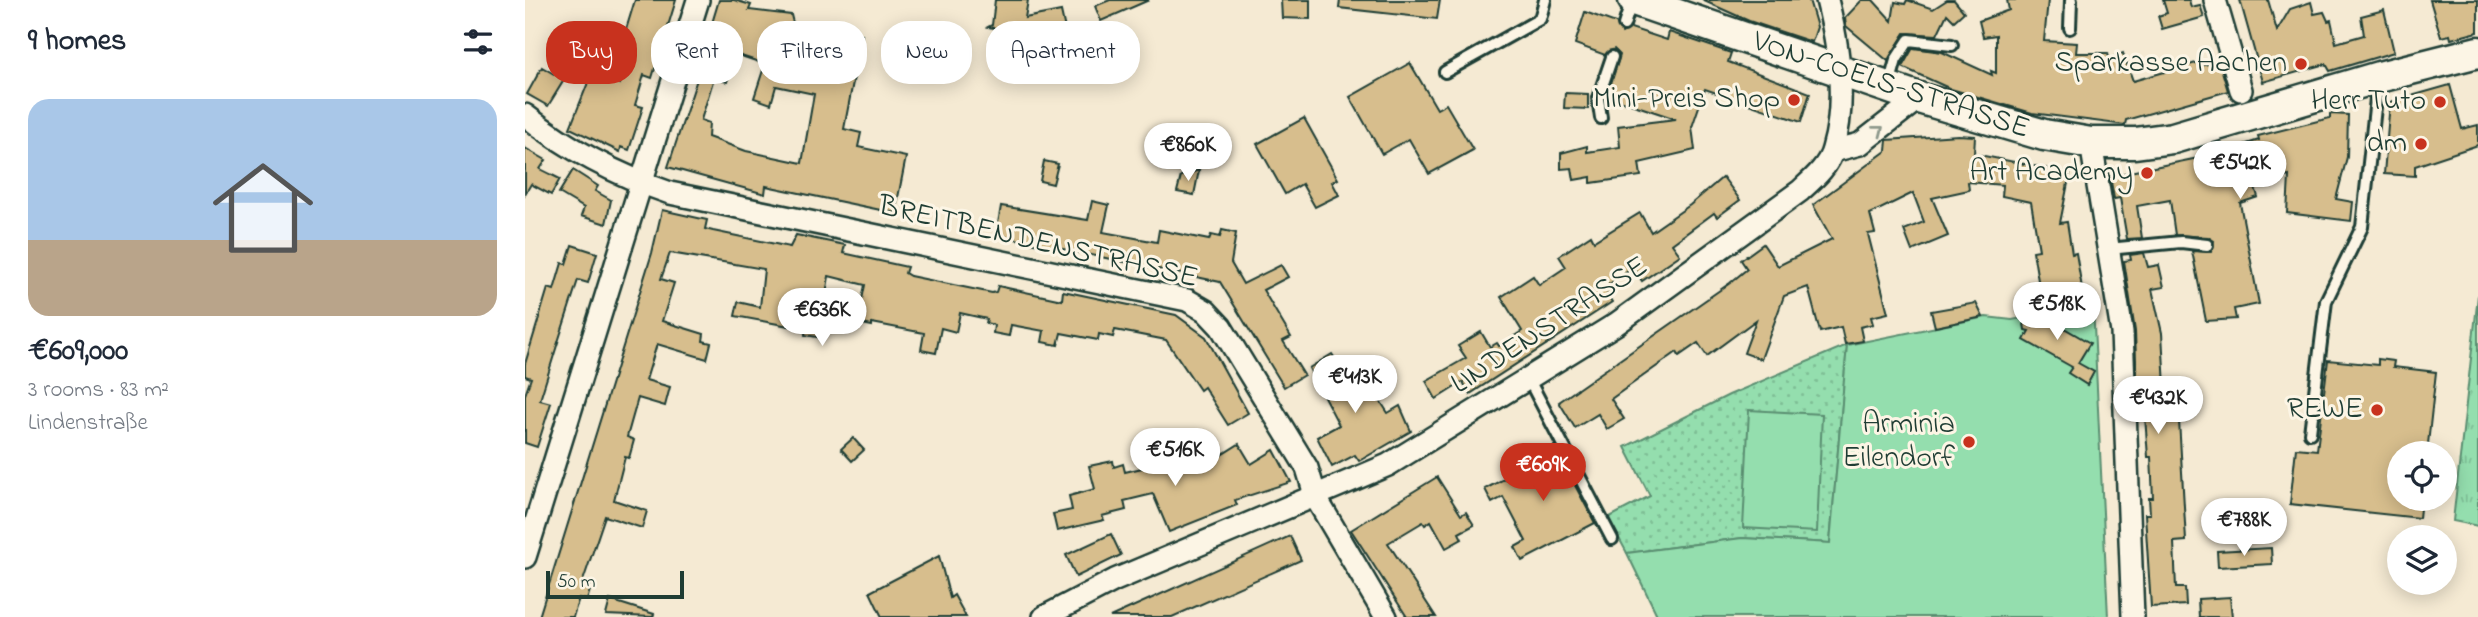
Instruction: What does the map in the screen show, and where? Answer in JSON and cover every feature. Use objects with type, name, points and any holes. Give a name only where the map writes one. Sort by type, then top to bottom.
[{"type":"main road","name":"VON-COELS-STRASSE","points":[[1630,8],[2044,135],[2091,143],[2173,138],[2379,77],[2478,52]]},
{"type":"street","points":[[525,558],[698,0]]},
{"type":"street","name":"LINDENSTRASSE","points":[[1044,617],[1115,580],[1316,498],[1388,465],[1616,324],[1800,191],[1818,175],[1833,151],[1838,114],[1839,71],[1837,40],[1827,0]]},
{"type":"street","points":[[2215,0],[2241,90]]},
{"type":"street","points":[[1833,151],[1860,144],[1919,98]]},
{"type":"street","name":"BREITBENDENSTRASSE","points":[[525,115],[553,138],[641,183],[670,194],[1187,300],[1206,312],[1221,327],[1307,468],[1316,498],[1386,617]]},
{"type":"street","points":[[2091,143],[2122,332],[2133,617]]},
{"type":"lane","points":[[1445,72],[1539,19],[1545,0]]},
{"type":"lane","points":[[2070,28],[2071,0]]},
{"type":"lane","points":[[1888,88],[1896,60],[1909,40],[1952,45]]},
{"type":"lane","points":[[1601,118],[1598,98],[1612,57]]},
{"type":"lane","points":[[2310,433],[2326,301],[2362,228],[2379,77]]},
{"type":"lane","points":[[2108,250],[2181,242],[2207,245]]},
{"type":"lane","points":[[1528,378],[1612,539]]},
{"type":"green space","points":[[2478,295],[2478,526],[2453,521],[2454,511],[2457,511],[2457,485]]},
{"type":"green space","name":"Arminia Eilendorf","points":[[2093,305],[2108,617],[1658,617],[1627,553],[1742,538],[1830,543],[1847,345],[1986,317],[2012,320]]},
{"type":"green space","points":[[1847,345],[1830,543],[1742,538],[1627,553],[1608,518],[1650,496],[1625,447],[1729,395]]},
{"type":"green space","points":[[1749,410],[1822,414],[1817,532],[1743,528]]},
{"type":"building","points":[[635,0],[676,0],[670,21],[651,21],[651,78],[644,75],[635,105],[643,107],[629,150],[621,147],[620,152],[570,128],[587,84],[637,84],[637,21],[629,21]]},
{"type":"building","points":[[719,0],[734,0],[751,5],[749,10],[791,15],[792,21],[757,21],[757,61],[743,57],[743,21],[713,21]]},
{"type":"building","points":[[995,0],[1028,0],[1025,18],[1061,11],[1063,21],[992,21]]},
{"type":"building","points":[[1110,0],[1149,0],[1101,21],[1095,6]]},
{"type":"building","points":[[1281,0],[1310,0],[1310,19],[1282,18]]},
{"type":"building","points":[[1340,0],[1440,0],[1437,19],[1339,8]]},
{"type":"building","points":[[1702,0],[1809,0],[1817,27],[1812,42],[1749,21]]},
{"type":"building","points":[[1862,0],[1873,0],[1892,21],[1895,2],[1905,4],[1907,0],[1933,9],[1947,0],[1954,0],[1964,12],[1954,21],[1947,14],[1937,35],[1905,33],[1888,61],[1846,26],[1845,18]]},
{"type":"building","points":[[2007,0],[2048,0],[2044,41],[2077,43],[2076,53],[2108,53],[2109,59],[2123,53],[2133,81],[2203,61],[2204,65],[2219,61],[2228,91],[2126,120],[2125,125],[2032,113],[1951,89],[1902,67],[1913,48],[1942,52],[1992,75],[1991,71],[1996,73],[1996,35],[1983,37],[1979,21],[2009,10]]},
{"type":"building","points":[[2163,0],[2189,0],[2191,7],[2200,5],[2204,17],[2162,29],[2158,16],[2167,13]]},
{"type":"building","points":[[2240,0],[2268,0],[2277,31],[2290,9],[2311,2],[2314,14],[2324,12],[2328,21],[2331,20],[2336,43],[2364,35],[2361,16],[2384,10],[2394,52],[2330,71],[2326,64],[2263,82]]},
{"type":"building","points":[[2430,0],[2478,0],[2478,32],[2451,39],[2450,35],[2441,37]]},
{"type":"building","points":[[1585,12],[1616,23],[1622,33],[1631,28],[1667,40],[1669,32],[1731,53],[1728,62],[1810,93],[1801,122],[1705,89],[1692,127],[1695,150],[1639,163],[1641,176],[1591,183],[1591,177],[1574,180],[1572,168],[1561,169],[1561,153],[1587,146],[1587,152],[1620,147],[1618,126],[1676,119],[1607,96],[1620,55],[1614,49],[1605,55],[1575,44]]},
{"type":"building","points":[[1410,63],[1437,109],[1446,104],[1473,150],[1429,174],[1409,139],[1382,154],[1350,97]]},
{"type":"building","points":[[542,67],[546,69],[546,84],[562,84],[548,106],[527,94]]},
{"type":"building","points":[[695,84],[712,84],[701,120],[709,123],[708,137],[746,151],[802,163],[814,94],[776,86],[771,104],[754,98],[759,84],[853,84],[844,129],[861,133],[858,147],[906,157],[895,213],[766,186],[765,194],[668,167]]},
{"type":"building","points":[[2450,85],[2462,129],[2478,125],[2478,145],[2415,166],[2415,176],[2384,174],[2390,102]]},
{"type":"building","points":[[1565,93],[1588,94],[1588,109],[1564,108]]},
{"type":"building","points":[[2330,114],[2348,115],[2347,157],[2336,199],[2353,202],[2351,221],[2287,213],[2289,176],[2254,184],[2258,197],[2240,203],[2259,304],[2234,309],[2236,319],[2206,321],[2192,251],[2211,252],[2214,241],[2208,237],[2175,235],[2170,200],[2137,206],[2142,238],[2127,239],[2120,198],[2114,199],[2110,176],[2213,155],[2259,140],[2258,136],[2330,118]]},
{"type":"building","points":[[1304,118],[1338,179],[1332,182],[1339,195],[1315,207],[1302,184],[1285,194],[1257,144]]},
{"type":"building","points":[[1975,136],[1974,154],[2070,173],[2060,223],[2067,222],[2072,254],[2076,253],[2082,288],[2078,289],[2080,298],[2042,304],[2033,251],[2039,250],[2031,202],[2002,196],[2003,185],[1968,182],[1969,190],[1932,198],[1948,236],[1912,251],[1904,230],[1924,222],[1913,193],[1870,214],[1875,233],[1868,234],[1888,313],[1871,317],[1873,324],[1860,327],[1863,341],[1845,344],[1841,327],[1820,332],[1808,287],[1784,296],[1761,359],[1744,353],[1756,320],[1707,356],[1698,343],[1679,356],[1677,352],[1611,399],[1624,419],[1607,429],[1598,414],[1575,428],[1559,402],[1730,283],[1747,269],[1741,260],[1763,244],[1778,266],[1832,239],[1813,205],[1886,151],[1887,140]]},
{"type":"building","points":[[525,148],[546,160],[540,169],[560,179],[551,195],[531,184],[525,194]]},
{"type":"building","points":[[1044,161],[1058,164],[1053,184],[1040,181]]},
{"type":"building","points":[[573,170],[598,186],[595,191],[611,200],[606,224],[581,216],[584,208],[559,193]]},
{"type":"building","points":[[1199,170],[1194,195],[1177,192],[1181,176]]},
{"type":"building","points":[[1723,177],[1740,200],[1717,217],[1714,213],[1672,244],[1680,255],[1642,281],[1633,268],[1608,285],[1613,291],[1607,295],[1612,302],[1470,394],[1463,382],[1436,399],[1426,381],[1466,358],[1458,346],[1481,332],[1490,347],[1497,343],[1499,346],[1522,331],[1501,297],[1533,276],[1539,285],[1566,267],[1559,256],[1591,235],[1594,241],[1640,213],[1651,232],[1690,205]]},
{"type":"building","points":[[1092,201],[1109,205],[1103,232],[1157,242],[1159,230],[1209,240],[1211,235],[1220,237],[1222,230],[1236,233],[1231,263],[1243,284],[1281,265],[1288,277],[1263,290],[1291,337],[1283,341],[1304,375],[1284,387],[1220,282],[996,235],[1001,206],[1088,220]]},
{"type":"building","points":[[662,210],[707,220],[705,229],[790,247],[796,235],[845,245],[843,253],[907,267],[905,273],[910,276],[992,293],[996,292],[998,286],[1062,300],[1063,291],[1176,315],[1206,337],[1248,413],[1228,425],[1204,387],[1200,390],[1166,340],[1115,330],[1113,337],[1099,334],[1098,340],[1061,333],[1058,345],[1042,342],[1044,331],[1011,325],[1009,336],[993,333],[994,325],[986,323],[987,319],[960,313],[956,332],[941,328],[936,353],[921,350],[924,333],[872,323],[872,326],[857,323],[865,285],[829,276],[821,327],[823,338],[805,335],[806,325],[790,322],[789,326],[735,316],[738,302],[760,307],[764,269],[670,253],[661,279],[674,283],[662,321],[704,334],[703,341],[711,343],[707,359],[657,344],[646,380],[670,387],[665,406],[638,398],[627,437],[634,440],[629,458],[625,457],[614,500],[647,511],[642,528],[605,516],[583,581],[592,584],[587,600],[579,598],[573,617],[539,617],[652,253]]},
{"type":"building","points":[[572,245],[597,253],[588,283],[578,280],[540,400],[551,403],[537,447],[525,443],[525,395],[531,378],[525,376],[525,364],[548,288],[554,290],[562,263],[566,264]]},
{"type":"building","points":[[2144,253],[2148,267],[2159,265],[2164,287],[2152,289],[2162,333],[2165,387],[2177,386],[2186,541],[2174,542],[2176,588],[2185,588],[2186,605],[2151,607],[2145,514],[2150,514],[2149,498],[2153,498],[2151,457],[2148,457],[2143,389],[2137,390],[2135,331],[2124,261],[2131,260],[2130,255]]},
{"type":"building","points":[[1976,303],[1983,317],[1935,327],[1931,311]]},
{"type":"building","points":[[2021,303],[2090,343],[2078,363],[2094,372],[2087,385],[2068,373],[2072,367],[2024,340],[2029,331],[2025,330]]},
{"type":"building","points":[[1332,354],[1348,379],[1361,371],[1388,413],[1400,406],[1411,431],[1359,461],[1355,455],[1332,467],[1317,437],[1339,425],[1309,368]]},
{"type":"building","name":"REWE","points":[[2378,359],[2394,361],[2393,367],[2436,372],[2428,441],[2387,441],[2387,511],[2420,511],[2419,518],[2290,504],[2296,448],[2317,450],[2328,360],[2378,365]]},
{"type":"building","points":[[853,438],[864,450],[852,461],[841,449]]},
{"type":"building","points":[[1239,444],[1251,464],[1274,450],[1291,482],[1235,500],[1237,505],[1169,532],[1153,494],[1124,501],[1126,510],[1102,516],[1104,520],[1057,531],[1053,514],[1072,510],[1069,496],[1095,489],[1089,466],[1113,461],[1114,467],[1123,464],[1125,472],[1167,462],[1165,459],[1190,449],[1199,469]]},
{"type":"building","points":[[1554,446],[1595,523],[1522,561],[1515,547],[1526,541],[1503,497],[1492,503],[1485,489],[1534,463],[1531,458]]},
{"type":"building","points":[[1437,477],[1461,515],[1466,512],[1474,525],[1459,533],[1462,539],[1446,548],[1431,521],[1425,525],[1423,522],[1388,543],[1436,617],[1407,617],[1351,530]]},
{"type":"building","points":[[1111,534],[1121,555],[1076,577],[1066,555]]},
{"type":"building","points":[[1290,536],[1301,560],[1172,617],[1110,617]]},
{"type":"building","points":[[2271,548],[2272,564],[2218,567],[2217,551]]},
{"type":"building","points":[[939,556],[950,598],[954,595],[966,617],[882,617],[870,592]]},
{"type":"building","points":[[2230,597],[2232,617],[2199,617],[2198,599]]},
{"type":"building","points":[[610,600],[654,614],[653,617],[606,615]]},
{"type":"place","name":"Sparkasse Aachen","points":[[2301,64]]},
{"type":"place","name":"Mini-Preis Shop","points":[[1794,100]]},
{"type":"place","name":"Herr Tuto","points":[[2440,102]]},
{"type":"place","name":"dm","points":[[2421,144]]},
{"type":"place","name":"Art Academy","points":[[2147,173]]},
{"type":"place","name":"REWE","points":[[2377,410]]},
{"type":"place","name":"Arminia Eilendorf","points":[[1969,442]]}]
